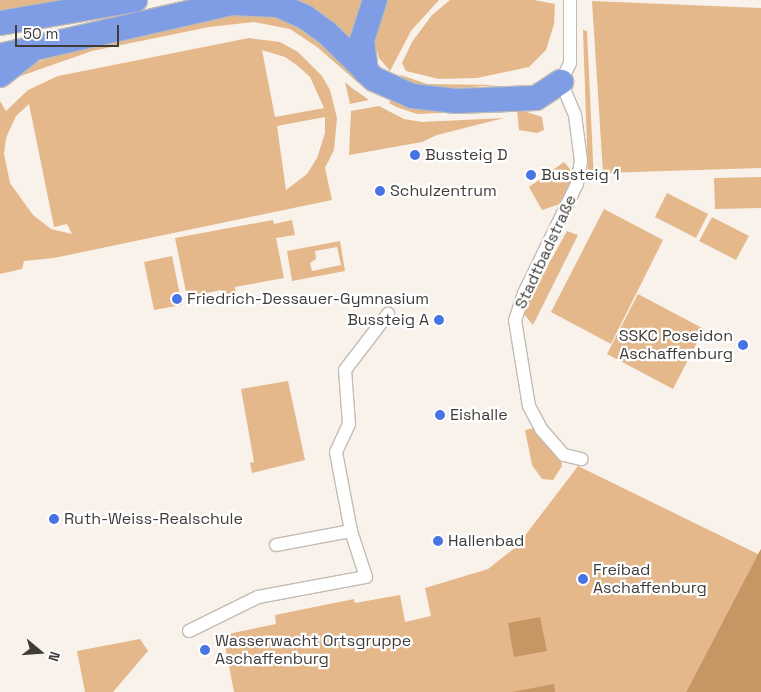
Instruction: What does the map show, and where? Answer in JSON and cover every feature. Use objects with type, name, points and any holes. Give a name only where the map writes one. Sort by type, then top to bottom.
[{"type":"highway","points":[[0,23],[135,0]]},
{"type":"highway","points":[[366,72],[362,40],[374,0]]},
{"type":"highway","points":[[0,56],[36,46],[239,2],[278,5],[305,17],[328,33],[366,72],[394,91],[429,100],[536,98],[561,82]]},
{"type":"highway","points":[[0,75],[36,46]]},
{"type":"street","points":[[561,82],[570,63],[570,0]]},
{"type":"street","name":"Stadtbadstraße","points":[[561,82],[575,115],[581,162],[578,184],[524,293],[515,320],[529,406],[542,430],[564,455],[582,459]]},
{"type":"street","points":[[189,631],[258,597],[366,577],[350,531],[336,452],[350,424],[345,370],[388,314]]},
{"type":"street","points":[[276,545],[350,531]]},
{"type":"shaded area","points":[[0,0],[83,0],[0,13]]},
{"type":"shaded area","points":[[289,0],[369,0],[358,45]]},
{"type":"shaded area","points":[[385,0],[439,0],[411,31],[390,71],[379,58],[373,37]]},
{"type":"shaded area","points":[[450,0],[534,0],[555,4],[554,24],[546,50],[529,67],[477,78],[439,79],[406,71],[402,63],[412,42],[432,15]]},
{"type":"shaded area","points":[[592,1],[761,8],[761,168],[603,173]]},
{"type":"shaded area","points":[[238,12],[291,12],[376,90],[374,93],[364,88],[317,47],[290,29],[254,22],[209,27],[92,51],[12,79],[20,69],[66,51]]},
{"type":"shaded area","points":[[583,30],[587,31],[594,182],[588,176]]},
{"type":"shaded area","points":[[249,38],[280,42],[298,52],[322,76],[330,90],[337,118],[334,150],[325,168],[332,200],[54,258],[24,261],[22,269],[0,274],[0,101],[6,111],[28,90],[58,76]],"holes":[[[262,50],[285,57],[310,77],[324,108],[275,117]],[[29,104],[54,227],[67,224],[72,234],[51,229],[33,215],[10,183],[4,154],[6,138],[16,116]],[[325,117],[325,133],[317,158],[307,174],[286,190],[277,126]]]},
{"type":"shaded area","points":[[398,74],[427,84],[499,85],[441,89],[415,85]]},
{"type":"shaded area","points":[[345,82],[352,88],[369,100],[350,104]]},
{"type":"shaded area","points":[[393,98],[501,110],[417,114],[389,103]]},
{"type":"shaded area","points":[[379,106],[404,119],[422,122],[504,118],[437,135],[422,142],[349,155],[351,111]]},
{"type":"shaded area","points":[[517,109],[542,117],[544,130],[537,133],[519,130]]},
{"type":"shaded area","points":[[564,162],[570,169],[570,188],[560,204],[542,210],[529,187]]},
{"type":"shaded area","points":[[761,177],[761,208],[715,209],[714,178]]},
{"type":"shaded area","points":[[667,193],[708,214],[696,238],[655,217]]},
{"type":"shaded area","points":[[604,209],[663,240],[611,344],[551,312]]},
{"type":"shaded area","points":[[712,217],[749,236],[736,260],[699,241]]},
{"type":"shaded area","points":[[273,220],[274,224],[292,220],[295,235],[276,238],[284,278],[235,287],[236,297],[223,300],[221,290],[187,297],[175,238]]},
{"type":"shaded area","points":[[567,231],[578,235],[533,325],[522,312]]},
{"type":"shaded area","points":[[340,241],[345,271],[292,281],[287,251]],"holes":[[[337,247],[341,265],[312,271],[310,263],[316,259],[315,251]]]},
{"type":"shaded area","points":[[172,256],[182,305],[154,310],[144,262]]},
{"type":"shaded area","points":[[638,294],[704,329],[673,389],[607,354]]},
{"type":"shaded area","points":[[288,381],[305,460],[252,473],[250,463],[254,462],[241,389]]},
{"type":"shaded area","points":[[535,428],[561,457],[562,466],[553,480],[542,479],[532,465],[525,430]]},
{"type":"shaded area","name":"Freibad Aschaffenburg","points":[[578,466],[758,554],[686,692],[234,692],[223,635],[276,624],[275,615],[354,599],[355,603],[400,595],[405,622],[431,616],[425,588],[488,569],[517,546]]},
{"type":"shaded area","points":[[761,549],[761,692],[686,692],[758,554]]},
{"type":"shaded area","points":[[540,617],[547,651],[514,657],[508,623]]},
{"type":"shaded area","points":[[140,639],[148,651],[113,692],[85,692],[77,651]]},
{"type":"shaded area","points":[[554,684],[555,692],[512,692]]},
{"type":"place","name":"Bussteig D","points":[[415,155]]},
{"type":"place","name":"Bussteig 1","points":[[531,175]]},
{"type":"place","name":"Schulzentrum","points":[[380,191]]},
{"type":"place","name":"Friedrich-Dessauer-Gymnasium","points":[[177,299]]},
{"type":"place","name":"Bussteig A","points":[[439,320]]},
{"type":"place","name":"SSKC Poseidon Aschaffenburg","points":[[743,345]]},
{"type":"place","name":"Eishalle","points":[[440,415]]},
{"type":"place","name":"Ruth-Weiss-Realschule","points":[[54,519]]},
{"type":"place","name":"Hallenbad","points":[[438,541]]},
{"type":"place","name":"Freibad Aschaffenburg","points":[[583,579]]},
{"type":"place","name":"Wasserwacht Ortsgruppe Aschaffenburg","points":[[205,650]]}]
